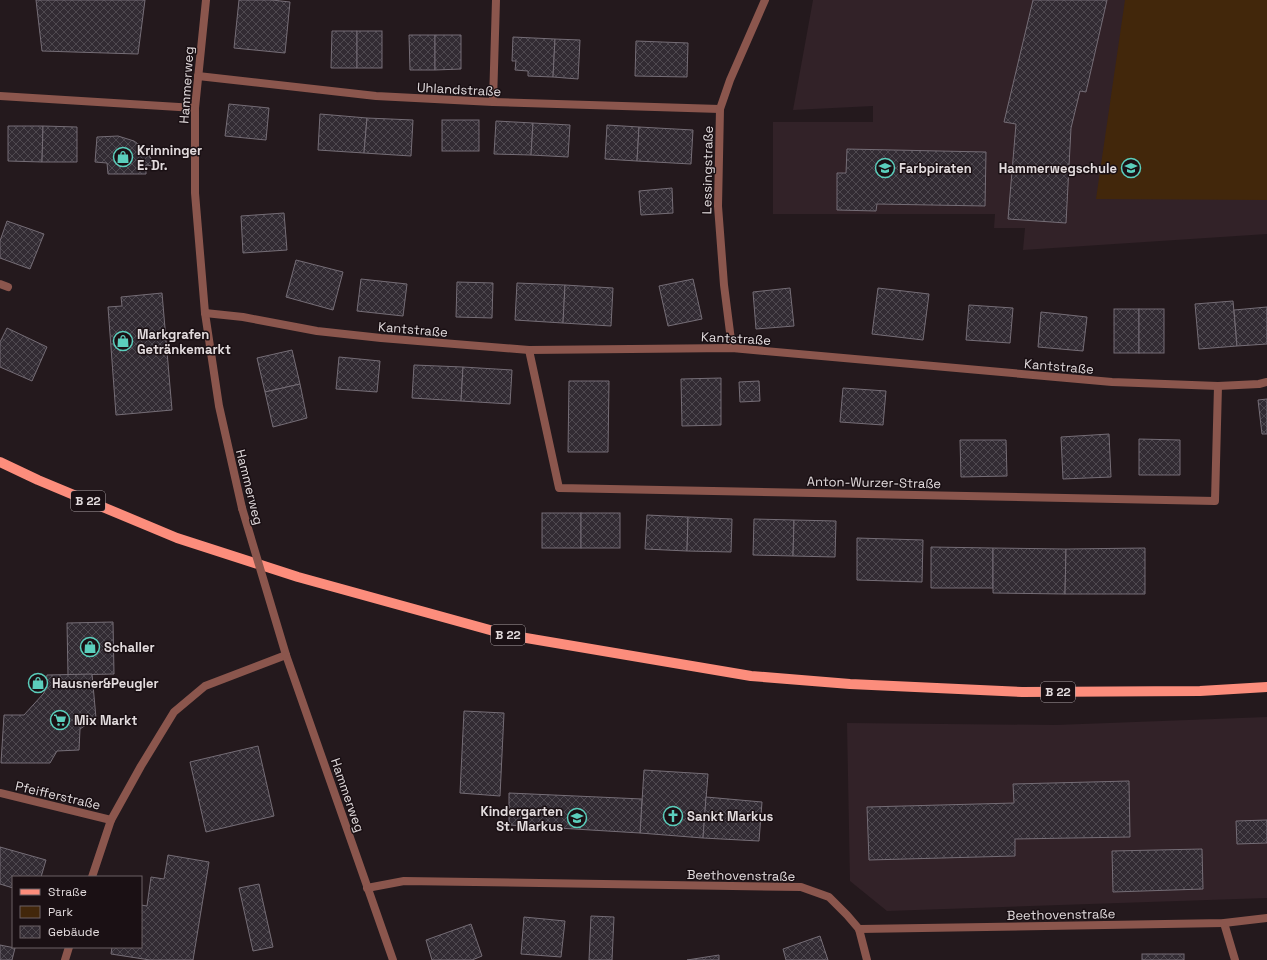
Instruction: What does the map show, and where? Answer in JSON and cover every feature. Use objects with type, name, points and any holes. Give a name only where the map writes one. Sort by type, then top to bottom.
[{"type":"main road","name":"B 22","points":[[0,462],[38,480],[177,538],[298,577],[508,635],[751,676],[850,684],[1022,692],[1200,691],[1267,686]]},
{"type":"street","name":"Hammerweg","points":[[206,0],[195,108],[195,193],[205,313],[219,406],[242,508],[286,656],[393,960]]},
{"type":"street","points":[[493,102],[496,0]]},
{"type":"street","name":"Lessingstraße","points":[[732,348],[724,285],[718,206],[720,109],[730,80],[765,0]]},
{"type":"street","name":"Uhlandstraße","points":[[198,76],[376,96],[493,102],[720,109]]},
{"type":"street","points":[[0,96],[195,108]]},
{"type":"street","name":"Kantstraße","points":[[205,313],[243,316],[317,331],[389,339],[529,350],[732,348],[1112,382],[1218,386],[1259,384],[1267,382]]},
{"type":"street","name":"Anton-Wurzer-Straße","points":[[529,350],[559,488],[1215,501],[1218,386]]},
{"type":"street","points":[[92,876],[111,820],[141,766],[174,712],[205,686],[286,656]]},
{"type":"street","name":"Pfeifferstraße","points":[[0,793],[111,820]]},
{"type":"street","name":"Beethovenstraße","points":[[367,888],[404,881],[801,887],[829,898],[859,929],[1224,923],[1267,918]]},
{"type":"street","points":[[1224,923],[1235,960]]},
{"type":"street","points":[[859,929],[867,960]]},
{"type":"street","points":[[65,960],[69,948]]},
{"type":"shaded area","name":"Hammerwegschule","points":[[813,0],[1267,0],[1267,234],[1023,250],[1025,228],[994,228],[995,214],[773,214],[773,122],[873,122],[873,106],[793,110]]},
{"type":"shaded area","points":[[1267,717],[1267,898],[887,911],[850,881],[847,723],[1056,725]]},
{"type":"green space","points":[[1125,0],[1267,0],[1267,200],[1096,199]]},
{"type":"building","points":[[36,0],[145,0],[138,54],[42,51]]},
{"type":"building","points":[[239,0],[272,0],[290,2],[285,53],[234,48]]},
{"type":"building","points":[[1033,0],[1107,0],[1086,92],[1080,91],[1071,128],[1066,223],[1008,219],[1016,124],[1004,122]]},
{"type":"building","points":[[332,31],[357,31],[357,68],[331,68]]},
{"type":"building","points":[[357,31],[382,31],[382,68],[357,68]]},
{"type":"building","points":[[409,35],[435,35],[435,70],[410,70]]},
{"type":"building","points":[[435,35],[461,35],[461,69],[435,70]]},
{"type":"building","points":[[513,37],[555,39],[553,77],[528,76],[528,71],[515,70],[516,61],[512,61]]},
{"type":"building","points":[[555,39],[580,40],[578,79],[553,77]]},
{"type":"building","points":[[636,41],[688,43],[687,77],[635,76]]},
{"type":"building","points":[[229,104],[269,108],[266,140],[225,136]]},
{"type":"building","points":[[320,114],[367,118],[364,153],[318,150]]},
{"type":"building","points":[[367,118],[413,120],[411,156],[364,153]]},
{"type":"building","points":[[442,120],[479,120],[479,151],[442,151]]},
{"type":"building","points":[[496,121],[533,123],[531,155],[494,154]]},
{"type":"building","points":[[533,123],[570,125],[568,157],[531,155]]},
{"type":"building","points":[[607,125],[639,127],[637,161],[605,159]]},
{"type":"building","points":[[8,126],[43,126],[42,162],[8,161]]},
{"type":"building","points":[[43,126],[77,127],[77,162],[42,162]]},
{"type":"building","points":[[639,127],[693,130],[691,164],[637,161]]},
{"type":"building","name":"Krinninger E. Dr.","points":[[118,136],[134,141],[145,149],[152,160],[153,166],[146,165],[146,174],[108,174],[107,163],[95,162],[97,137]]},
{"type":"building","points":[[847,149],[986,152],[985,206],[877,204],[876,211],[837,210],[837,173],[846,173]]},
{"type":"building","points":[[672,188],[673,213],[641,215],[639,191]]},
{"type":"building","points":[[284,213],[287,250],[243,253],[241,216]]},
{"type":"building","points":[[7,221],[44,234],[30,269],[0,258],[0,241]]},
{"type":"building","points":[[296,260],[343,272],[333,310],[286,297]]},
{"type":"building","points":[[361,279],[407,284],[403,316],[357,311]]},
{"type":"building","points":[[693,279],[702,319],[668,326],[659,286]]},
{"type":"building","points":[[457,282],[493,283],[492,318],[456,317]]},
{"type":"building","points":[[517,283],[565,285],[563,323],[515,320]]},
{"type":"building","points":[[565,285],[613,288],[611,326],[563,323]]},
{"type":"building","points":[[790,288],[794,326],[756,329],[753,292]]},
{"type":"building","points":[[878,288],[929,294],[923,340],[872,334]]},
{"type":"building","points":[[162,293],[172,410],[116,415],[108,307],[122,306],[121,297]]},
{"type":"building","points":[[1233,301],[1237,346],[1199,349],[1195,304]]},
{"type":"building","points":[[969,305],[1013,308],[1010,343],[966,340]]},
{"type":"building","points":[[1267,307],[1267,344],[1237,346],[1234,310]]},
{"type":"building","points":[[1114,309],[1139,309],[1139,353],[1114,353]]},
{"type":"building","points":[[1139,309],[1164,309],[1164,353],[1139,353]]},
{"type":"building","points":[[1041,312],[1087,317],[1083,351],[1038,347]]},
{"type":"building","points":[[7,328],[47,347],[32,381],[0,367],[0,342]]},
{"type":"building","points":[[292,350],[300,384],[265,392],[257,358]]},
{"type":"building","points":[[339,357],[380,361],[377,392],[336,389]]},
{"type":"building","points":[[414,365],[463,367],[461,401],[412,398]]},
{"type":"building","points":[[463,367],[512,370],[510,404],[461,401]]},
{"type":"building","points":[[721,378],[721,425],[682,426],[681,379]]},
{"type":"building","points":[[569,381],[609,381],[608,452],[568,452]]},
{"type":"building","points":[[759,381],[760,401],[740,402],[739,382]]},
{"type":"building","points":[[300,384],[307,418],[273,427],[265,392]]},
{"type":"building","points":[[843,388],[886,391],[883,425],[840,422]]},
{"type":"building","points":[[1267,399],[1267,434],[1262,434],[1258,400]]},
{"type":"building","points":[[1109,434],[1111,477],[1063,479],[1061,437]]},
{"type":"building","points":[[1139,439],[1180,440],[1180,475],[1139,475]]},
{"type":"building","points":[[960,440],[1006,440],[1007,476],[961,477]]},
{"type":"building","points":[[542,513],[581,513],[581,548],[542,548]]},
{"type":"building","points":[[581,513],[620,513],[620,548],[581,548]]},
{"type":"building","points":[[647,515],[688,517],[687,551],[645,549]]},
{"type":"building","points":[[688,517],[732,519],[731,552],[687,551]]},
{"type":"building","points":[[754,519],[794,520],[793,556],[753,555]]},
{"type":"building","points":[[794,520],[836,521],[835,557],[793,556]]},
{"type":"building","points":[[857,538],[923,540],[922,582],[857,580]]},
{"type":"building","points":[[931,547],[993,548],[993,588],[931,588]]},
{"type":"building","points":[[993,548],[1066,549],[1065,594],[993,593]]},
{"type":"building","points":[[1145,548],[1145,594],[1065,594],[1066,549]]},
{"type":"building","points":[[113,622],[114,674],[68,675],[67,623]]},
{"type":"building","points":[[92,674],[96,718],[80,729],[79,750],[57,751],[50,763],[1,763],[4,715],[24,715],[44,693],[47,675]]},
{"type":"building","points":[[464,711],[504,713],[500,796],[460,793]]},
{"type":"building","points":[[258,746],[274,816],[206,832],[190,762]]},
{"type":"building","name":"Sankt Markus","points":[[644,770],[708,774],[703,838],[640,833]]},
{"type":"building","points":[[1129,781],[1130,837],[1015,839],[1015,856],[869,860],[867,807],[1014,803],[1013,784]]},
{"type":"building","points":[[509,793],[642,799],[640,833],[509,825]]},
{"type":"building","points":[[706,797],[762,802],[759,841],[703,838]]},
{"type":"building","points":[[1267,820],[1267,843],[1237,844],[1236,821]]},
{"type":"building","points":[[0,847],[46,860],[41,876],[12,876],[12,888],[0,884]]},
{"type":"building","points":[[1202,849],[1203,889],[1113,892],[1112,851]]},
{"type":"building","points":[[168,855],[209,862],[193,960],[150,960],[111,954],[112,948],[142,948],[142,905],[147,906],[151,877],[164,879]]},
{"type":"building","points":[[259,884],[273,947],[253,951],[239,888]]},
{"type":"building","points":[[591,916],[614,917],[612,960],[589,960]]},
{"type":"building","points":[[524,917],[565,921],[561,957],[521,954]]},
{"type":"building","points":[[471,924],[482,956],[472,960],[432,960],[426,940]]},
{"type":"building","points":[[820,936],[828,960],[786,960],[783,949]]},
{"type":"building","points":[[0,945],[15,948],[12,960],[0,960]]},
{"type":"building","points":[[1142,954],[1184,954],[1184,960],[1142,960]]},
{"type":"building","points":[[719,955],[719,960],[687,960]]},
{"type":"place","name":"Krinninger E. Dr.","points":[[123,157]]},
{"type":"place","name":"Farbpiraten","points":[[885,168]]},
{"type":"place","name":"Hammerwegschule","points":[[1131,168]]},
{"type":"place","name":"Markgrafen Getränkemarkt","points":[[123,341]]},
{"type":"place","name":"Schaller","points":[[90,647]]},
{"type":"place","name":"Hausner&Peugler","points":[[38,683]]},
{"type":"place","name":"Mix Markt","points":[[60,720]]},
{"type":"place","name":"Sankt Markus","points":[[673,816]]},
{"type":"place","name":"Kindergarten St. Markus","points":[[577,818]]}]
